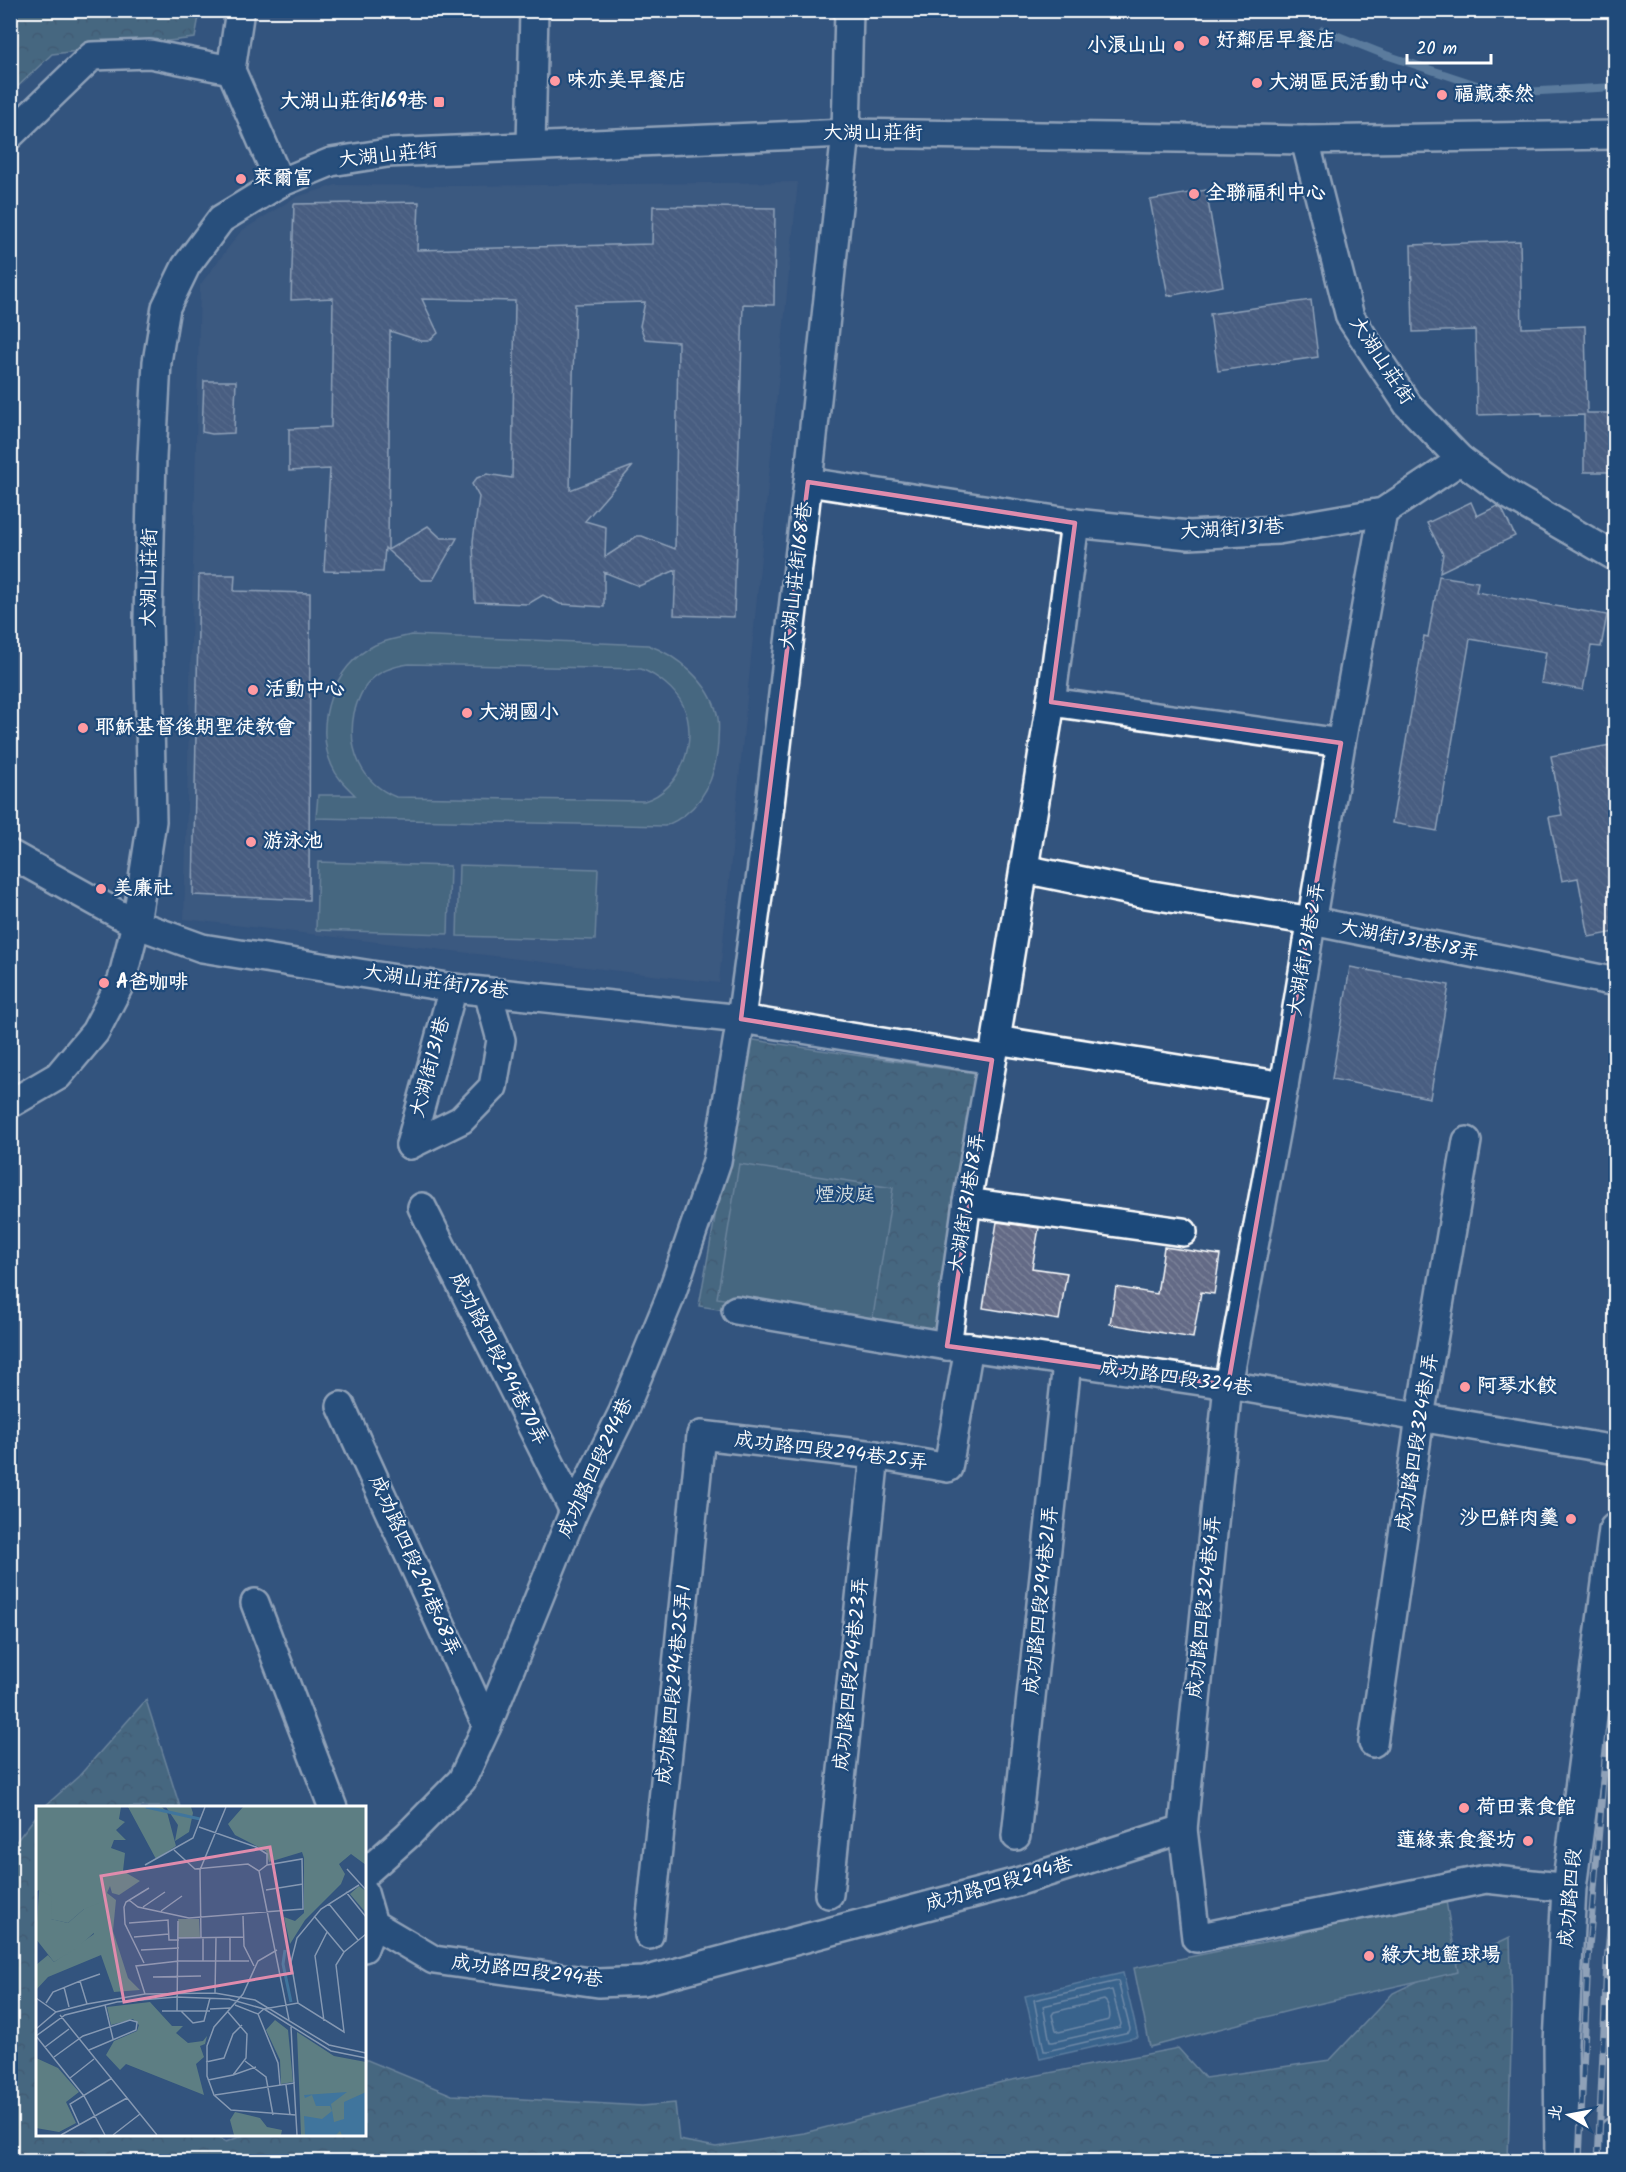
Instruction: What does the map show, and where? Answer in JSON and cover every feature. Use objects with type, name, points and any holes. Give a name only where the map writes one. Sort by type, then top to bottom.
[{"type":"main road","name":"成功路四段","points":[[1562,2162],[1561,2043],[1569,1888],[1616,1530]]},
{"type":"main road","points":[[1615,2162],[1616,2134]]},
{"type":"street","points":[[240,10],[231,70],[280,183]]},
{"type":"street","points":[[531,146],[534,10]]},
{"type":"street","name":"大湖山莊街168巷","points":[[741,1018],[768,818],[808,482],[846,133],[849,10]]},
{"type":"street","points":[[10,135],[92,56],[150,54],[231,70]]},
{"type":"street","name":"大湖山莊街","points":[[10,1104],[58,1076],[95,1032],[122,980],[136,924],[152,821],[148,619],[157,362],[166,307],[186,266],[220,219],[280,183],[331,162],[380,154],[846,133],[1305,140],[1616,135]]},
{"type":"street","name":"大湖山莊街","points":[[1305,140],[1350,317],[1408,405],[1461,460]]},
{"type":"street","points":[[1461,460],[1509,495],[1616,556]]},
{"type":"street","name":"大湖街131巷","points":[[808,482],[1075,523],[1189,535],[1278,530],[1383,512],[1461,460]]},
{"type":"street","name":"大湖街131巷2弄","points":[[1228,1385],[1284,1086],[1341,743],[1383,512]]},
{"type":"street","name":"大湖街131巷18弄","points":[[958,1347],[967,1202],[1051,702],[1075,523]]},
{"type":"street","points":[[1051,702],[1341,743]]},
{"type":"street","name":"大湖山莊街176巷","points":[[10,854],[136,924],[202,948],[453,988],[741,1018]]},
{"type":"street","name":"大湖街131巷18弄","points":[[1024,869],[1146,894],[1312,921],[1616,982]]},
{"type":"street","name":"大湖街131巷","points":[[453,988],[410,1145],[461,1120],[493,1087],[501,1040],[488,992]]},
{"type":"street","points":[[741,1018],[1284,1086]]},
{"type":"street","name":"成功路四段294巷","points":[[366,1872],[462,1780],[487,1726],[574,1511],[623,1412],[670,1298],[717,1161],[741,1018]]},
{"type":"street","name":"成功路四段324巷1弄","points":[[1373,1743],[1420,1417],[1467,1141]]},
{"type":"street","points":[[967,1202],[1183,1232]]},
{"type":"street","name":"成功路四段294巷70弄","points":[[422,1207],[574,1511]]},
{"type":"street","name":"成功路四段324巷","points":[[736,1310],[958,1347],[1228,1385],[1616,1450]]},
{"type":"street","name":"成功路四段294巷25弄","points":[[700,1435],[875,1455],[948,1468],[958,1347]]},
{"type":"street","name":"成功路四段294巷21弄","points":[[1016,1836],[1067,1363]]},
{"type":"street","name":"成功路四段324巷4弄","points":[[1183,1829],[1228,1385]]},
{"type":"street","name":"成功路四段294巷68弄","points":[[341,1406],[487,1726]]},
{"type":"street","name":"成功路四段294巷25弄1","points":[[649,1935],[700,1435]]},
{"type":"street","name":"成功路四段294巷23弄","points":[[829,1894],[875,1455]]},
{"type":"street","points":[[255,1603],[332,1806]]},
{"type":"street","points":[[1183,1829],[1196,1938],[1486,1879],[1569,1888]]},
{"type":"street","name":"成功路四段294巷","points":[[366,1910],[369,1936],[434,1960],[598,1983],[644,1981],[1017,1882],[1183,1829]]},
{"type":"highlighted area","points":[[808,482],[1075,523],[1051,702],[1341,743],[1228,1385],[947,1346],[992,1060],[741,1019]]},
{"type":"shaded area","name":"大湖國小","points":[[798,182],[719,983],[184,919],[200,285],[241,231],[296,197],[336,185],[463,186]]},
{"type":"green space","points":[[11,11],[200,11],[195,38],[52,54],[11,93]]},
{"type":"green space","points":[[411,635],[648,645],[659,650],[691,672],[700,681],[713,703],[719,728],[717,756],[710,781],[697,803],[688,812],[665,826],[316,818],[318,795],[355,795],[336,774],[327,750],[326,715],[338,681],[360,654],[379,643]],"holes":[[[409,664],[641,669],[665,683],[680,699],[687,718],[689,733],[684,762],[677,775],[657,795],[644,801],[396,797],[384,791],[365,774],[355,752],[352,726],[360,695],[375,677],[393,667]]]},
{"type":"green space","points":[[318,862],[450,866],[448,934],[316,930]]},
{"type":"green space","points":[[459,865],[598,869],[595,940],[457,936]]},
{"type":"green space","name":"煙波庭","points":[[747,1039],[989,1075],[947,1346],[699,1306]]},
{"type":"green space","points":[[739,1164],[893,1188],[872,1323],[717,1298]]},
{"type":"green space","points":[[146,1700],[180,1806],[45,1806],[79,1776]]},
{"type":"green space","points":[[36,1816],[36,2136],[216,2136],[226,2142],[241,2136],[366,2136],[366,2059],[452,2095],[642,2106],[675,2103],[679,2140],[716,2147],[804,2133],[1002,2082],[1178,2048],[1205,2078],[1330,2060],[1393,1993],[1510,1937],[1512,2007],[1508,2161],[454,2162],[424,2153],[402,2162],[11,2162],[11,1848]]},
{"type":"green space","points":[[1445,1895],[1458,1972],[1296,2009],[1150,2047],[1134,1968],[1279,1939]]},
{"type":"green space","points":[[424,2153],[454,2161],[402,2161]]},
{"type":"water","points":[[1123,1973],[1138,2037],[1040,2059],[1025,1996]]},
{"type":"building","points":[[1206,190],[1223,286],[1168,296],[1150,200]]},
{"type":"building","points":[[419,202],[417,250],[652,244],[653,206],[775,208],[774,305],[743,304],[734,617],[674,615],[676,570],[639,586],[604,572],[604,607],[560,604],[543,595],[528,604],[475,602],[473,541],[479,497],[472,484],[477,478],[487,474],[512,478],[515,301],[422,299],[438,333],[429,341],[421,341],[390,331],[388,550],[428,526],[441,538],[457,538],[433,580],[421,580],[385,548],[383,572],[324,571],[330,469],[289,471],[289,429],[331,427],[333,298],[291,300],[294,204]],"holes":[[[645,302],[640,326],[645,339],[678,342],[675,549],[637,536],[605,557],[606,527],[585,521],[633,466],[570,490],[575,304]]]},
{"type":"building","points":[[1520,241],[1522,328],[1585,326],[1587,413],[1616,413],[1616,472],[1584,472],[1584,415],[1542,416],[1542,413],[1477,415],[1475,330],[1413,332],[1411,245]]},
{"type":"building","points":[[1311,300],[1318,357],[1218,371],[1210,314]]},
{"type":"building","points":[[204,381],[236,381],[234,433],[202,432]]},
{"type":"building","points":[[1471,502],[1477,516],[1497,506],[1502,509],[1515,536],[1440,572],[1443,554],[1427,523]]},
{"type":"building","name":"活動中心","points":[[199,575],[235,575],[234,591],[310,593],[309,900],[193,895]]},
{"type":"building","points":[[1439,576],[1478,582],[1476,592],[1607,615],[1601,647],[1591,646],[1583,690],[1541,683],[1546,652],[1470,639],[1437,831],[1392,823],[1424,636],[1428,637]]},
{"type":"building","points":[[1616,744],[1616,805],[1611,805],[1616,827],[1616,932],[1589,937],[1578,878],[1562,881],[1549,817],[1562,815],[1551,756]]},
{"type":"building","points":[[1350,967],[1449,985],[1430,1098],[1332,1079]]},
{"type":"building","points":[[997,1222],[1039,1228],[1032,1268],[1067,1273],[1059,1320],[983,1308]]},
{"type":"building","points":[[1164,1247],[1220,1255],[1214,1294],[1201,1292],[1193,1338],[1110,1324],[1116,1287],[1157,1294]]},
{"type":"waterway","points":[[1323,30],[1386,55],[1501,93],[1616,87]]},
{"type":"railway","points":[[1579,2162],[1588,1960],[1605,1758],[1616,1669]]},
{"type":"railway","points":[[1598,2162],[1607,1962],[1616,1865]]},
{"type":"place","name":"好鄰居早餐店","points":[[1204,41]]},
{"type":"place","name":"小浪山山","points":[[1179,46]]},
{"type":"place","name":"味亦美早餐店","points":[[555,81]]},
{"type":"place","name":"大湖區民活動中心","points":[[1257,83]]},
{"type":"place","name":"福藏泰然","points":[[1442,95]]},
{"type":"place","name":"大湖山莊街169巷","points":[[439,102]]},
{"type":"place","name":"萊爾富","points":[[241,179]]},
{"type":"place","name":"全聯福利中心","points":[[1194,194]]},
{"type":"place","name":"活動中心","points":[[253,690]]},
{"type":"place","name":"大湖國小","points":[[467,713]]},
{"type":"place","name":"耶穌基督後期聖徒教會","points":[[83,728]]},
{"type":"place","name":"游泳池","points":[[251,842]]},
{"type":"place","name":"美廉社","points":[[101,889]]},
{"type":"place","name":"A爸咖啡","points":[[104,983]]},
{"type":"place","name":"阿琴水餃","points":[[1465,1387]]},
{"type":"place","name":"沙巴鮮肉羹","points":[[1571,1519]]},
{"type":"place","name":"荷田素食館","points":[[1464,1808]]},
{"type":"place","name":"蓮緣素食餐坊","points":[[1528,1841]]},
{"type":"place","name":"綠大地籃球場","points":[[1369,1956]]}]
